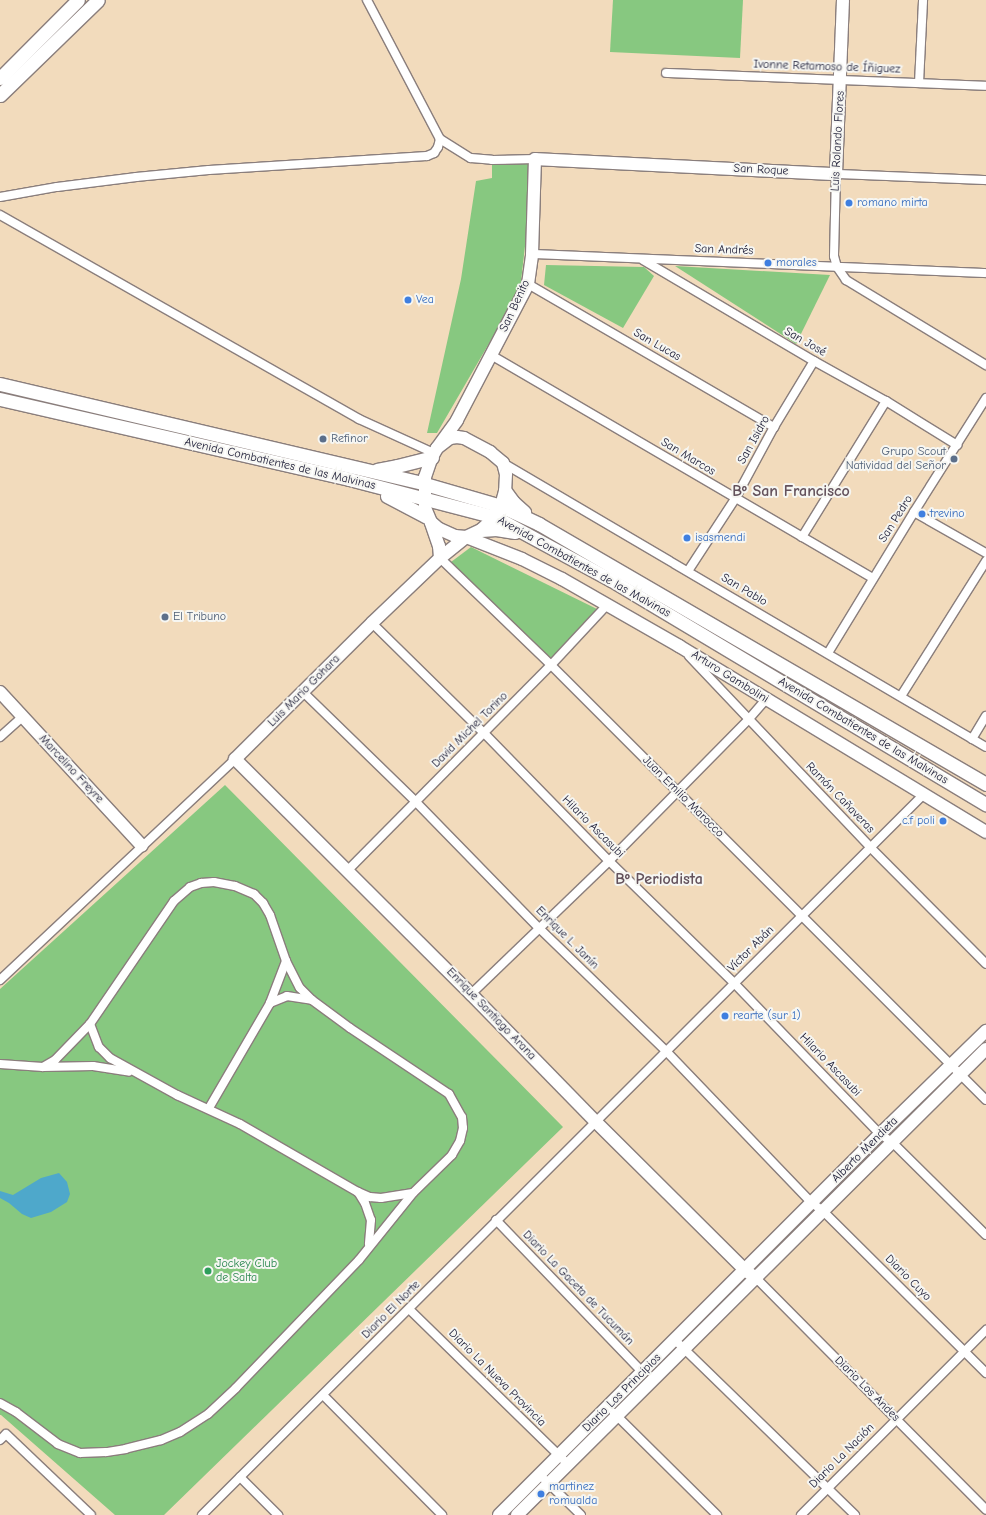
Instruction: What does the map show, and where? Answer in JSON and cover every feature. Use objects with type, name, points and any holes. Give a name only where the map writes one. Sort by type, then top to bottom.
[{"type":"main road","points":[[0,78],[78,0]]},
{"type":"main road","points":[[0,95],[98,0]]},
{"type":"main road","name":"Avenida Combatientes de las Malvinas","points":[[0,384],[425,484],[498,511],[539,524],[986,784]]},
{"type":"main road","name":"Avenida Combatientes de las Malvinas","points":[[0,399],[349,479],[424,499],[498,511],[538,539],[986,804]]},
{"type":"main road","points":[[370,471],[397,466],[434,452]]},
{"type":"main road","points":[[349,479],[397,500],[429,519]]},
{"type":"main road","points":[[505,491],[512,502],[539,524]]},
{"type":"main road","points":[[481,530],[508,530],[538,539]]},
{"type":"street","points":[[367,0],[440,139],[471,158],[492,160],[535,159]]},
{"type":"street","name":"Luis Rolando Flores","points":[[843,0],[834,256],[837,267],[846,280],[986,365]]},
{"type":"street","points":[[919,83],[923,0]]},
{"type":"street","name":"Ivonne Retamoso de Íñiguez","points":[[666,73],[986,86]]},
{"type":"street","points":[[0,198],[57,187],[173,174],[427,156],[434,153],[438,147],[440,139]]},
{"type":"street","name":"San Roque","points":[[535,159],[986,180]]},
{"type":"street","name":"San Benito","points":[[434,452],[457,420],[528,284],[532,254],[535,159]]},
{"type":"street","points":[[0,215],[345,411],[434,452]]},
{"type":"street","name":"San Andrés","points":[[532,254],[986,273]]},
{"type":"street","name":"San José","points":[[641,259],[814,361],[886,401],[957,445]]},
{"type":"street","name":"San Lucas","points":[[528,284],[774,427]]},
{"type":"street","name":"San Marcos","points":[[491,355],[735,499],[873,578]]},
{"type":"street","name":"San Isidro","points":[[688,571],[735,499],[774,427],[814,361]]},
{"type":"street","name":"San Pedro","points":[[828,654],[873,578],[986,398]]},
{"type":"street","points":[[802,538],[886,401]]},
{"type":"street","points":[[457,420],[464,438]]},
{"type":"street","points":[[440,558],[439,546],[429,519],[424,499],[425,484],[434,452],[450,438],[464,438],[490,452],[503,463],[506,474],[505,491],[498,511]]},
{"type":"street","name":"San Pablo","points":[[503,463],[986,747]]},
{"type":"street","name":"Luis Mario Gohara","points":[[0,980],[236,759],[302,691],[440,558],[466,537],[481,530],[498,511]]},
{"type":"street","points":[[914,512],[986,553]]},
{"type":"street","name":"Arturo Gambolini","points":[[429,519],[446,532],[466,537],[522,559],[607,605],[679,646],[986,832]]},
{"type":"street","name":"Juan Emilio Marocco","points":[[440,558],[551,665],[802,915],[950,1066],[986,1100]]},
{"type":"street","points":[[901,696],[986,561]]},
{"type":"street","name":"David Michel Torino","points":[[348,870],[551,665],[607,605]]},
{"type":"street","name":"Hilario Ascasubi","points":[[372,623],[484,733],[609,861],[734,983],[880,1134],[892,1142],[986,1235]]},
{"type":"street","name":"Ramón Cañaveras","points":[[679,646],[871,848],[986,964]]},
{"type":"street","name":"Enrique L. Janín","points":[[302,691],[415,801],[539,928],[666,1051],[812,1203]]},
{"type":"street","name":"Marcelino Freyre","points":[[0,692],[142,846]]},
{"type":"street","points":[[471,994],[678,792],[748,720],[766,699]]},
{"type":"street","points":[[972,739],[986,716]]},
{"type":"street","points":[[0,737],[22,717]]},
{"type":"street","name":"Enrique Santiago Arana","points":[[236,759],[745,1270]]},
{"type":"street","name":"Víctor Abán","points":[[596,1122],[923,795]]},
{"type":"street","points":[[0,1403],[16,1412],[48,1438],[80,1453],[106,1452],[126,1449],[148,1444],[175,1434],[208,1414],[236,1388],[359,1260],[369,1245],[412,1193],[452,1155],[460,1141],[463,1128],[462,1117],[449,1094],[350,1028],[312,1000],[300,988],[286,961],[270,916],[263,903],[254,894],[235,886],[214,882],[201,883],[183,891],[166,909],[90,1024],[55,1060],[43,1067]]},
{"type":"street","points":[[209,1108],[270,1003],[286,961]]},
{"type":"street","points":[[270,1003],[286,996],[312,1000]]},
{"type":"street","points":[[90,1024],[94,1038],[103,1052],[177,1095],[209,1108],[246,1127],[358,1192],[370,1197],[381,1198],[412,1193]]},
{"type":"street","name":"Alberto Mendieta","points":[[745,1270],[880,1134],[986,1031]]},
{"type":"street","name":"Alberto Mendieta","points":[[757,1279],[823,1211],[986,1049]]},
{"type":"street","points":[[0,1064],[43,1067],[93,1066],[137,1073]]},
{"type":"street","name":"Diario El Norte","points":[[202,1515],[409,1309],[496,1220],[596,1122]]},
{"type":"street","points":[[358,1192],[365,1203],[371,1220],[369,1245]]},
{"type":"street","name":"Diario Cuyo","points":[[812,1203],[823,1211],[986,1373]]},
{"type":"street","name":"Diario La Gaceta de Tucumán","points":[[496,1220],[643,1372]]},
{"type":"street","name":"Diario Los Andes","points":[[745,1270],[757,1279],[986,1510]]},
{"type":"street","name":"Diario Los Principios","points":[[613,1411],[643,1372],[745,1270]]},
{"type":"street","name":"Diario Los Principios","points":[[499,1515],[540,1475],[563,1460],[613,1411],[685,1349],[757,1279]]},
{"type":"street","name":"Diario La Nueva Provincia","points":[[409,1309],[563,1460]]},
{"type":"street","name":"Diario La Nación","points":[[801,1515],[986,1330]]},
{"type":"street","points":[[676,1340],[855,1515]]},
{"type":"street","points":[[323,1395],[442,1515]]},
{"type":"street","points":[[613,1411],[717,1515]]},
{"type":"street","points":[[3,1437],[91,1515]]},
{"type":"street","name":"Diario Los Principios","points":[[517,1515],[550,1483],[563,1460]]},
{"type":"street","points":[[540,1475],[550,1483],[581,1515]]},
{"type":"street","points":[[240,1477],[278,1515]]},
{"type":"green space","points":[[613,0],[743,0],[740,58],[610,52]]},
{"type":"green space","points":[[535,159],[520,290],[437,433],[427,433],[461,279],[476,181],[492,178],[492,160]]},
{"type":"green space","points":[[546,265],[644,267],[654,276],[623,328],[544,285]]},
{"type":"green space","points":[[675,266],[830,275],[796,344]]},
{"type":"green space","points":[[471,547],[597,609],[551,665],[451,562]]},
{"type":"green space","name":"Jockey Club de Salta","points":[[225,785],[563,1127],[164,1515],[115,1515],[0,1415],[0,989]]},
{"type":"water","points":[[59,1173],[67,1182],[70,1194],[67,1202],[51,1212],[31,1218],[22,1214],[9,1203],[0,1198],[0,1191],[13,1195],[41,1178]]},
{"type":"place","name":"romano mirta","points":[[849,203]]},
{"type":"place","name":"morales","points":[[768,263]]},
{"type":"place","name":"Vea","points":[[408,300]]},
{"type":"place","name":"Refinor","points":[[323,439]]},
{"type":"place","name":"Grupo Scout Natividad del Señor","points":[[954,459]]},
{"type":"place","name":"trevino","points":[[922,514]]},
{"type":"place","name":"isasmendi","points":[[687,538]]},
{"type":"place","name":"El Tribuno","points":[[165,617]]},
{"type":"place","name":"c.f poli","points":[[943,821]]},
{"type":"place","name":"rearte (sur 1)","points":[[725,1016]]},
{"type":"place","name":"Jockey Club de Salta","points":[[208,1271]]},
{"type":"place","name":"martinez romualda","points":[[541,1494]]},
{"type":"district","name":"Bº San Francisco","points":[[791,491]]},
{"type":"district","name":"Bº Periodista","points":[[659,879]]}]
